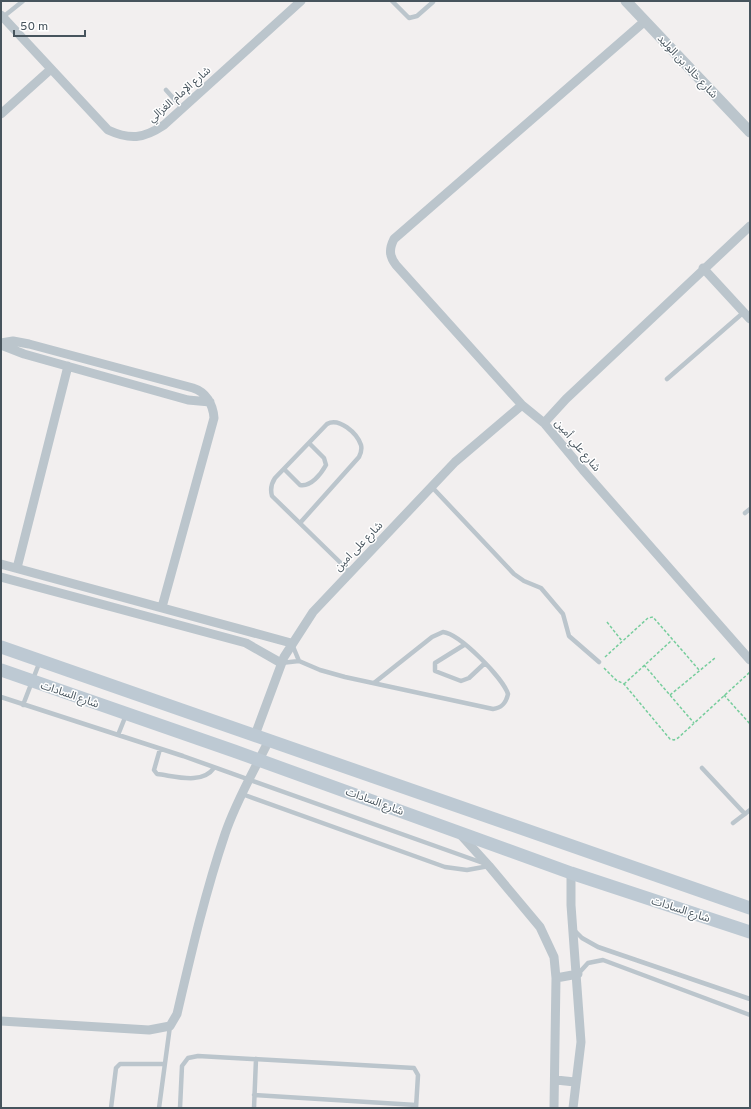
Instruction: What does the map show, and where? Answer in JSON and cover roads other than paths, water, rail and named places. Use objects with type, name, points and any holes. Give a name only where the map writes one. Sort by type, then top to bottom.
[{"type":"main road","name":"شارع السادات","points":[[1,647],[750,908]]},
{"type":"main road","name":"شارع السادات","points":[[1,670],[224,747],[571,873],[750,932]]},
{"type":"main road","points":[[224,747],[231,727]]},
{"type":"street","name":"شارع خالد بن الوليد","points":[[626,1],[750,132]]},
{"type":"street","name":"شارع الإمام الغزالي","points":[[2,16],[108,130],[121,136],[136,137],[151,133],[164,125],[295,3]]},
{"type":"street","points":[[544,423],[522,405],[396,265],[390,255],[391,244],[645,20]]},
{"type":"street","points":[[1,114],[51,69]]},
{"type":"street","name":"شارع علي أمين","points":[[750,226],[566,399],[544,423],[750,660]]},
{"type":"street","points":[[704,268],[747,316]]},
{"type":"street","points":[[1,344],[12,341],[29,344],[193,388],[201,392],[210,402],[213,409],[212,422],[162,607]]},
{"type":"street","points":[[1,344],[24,354],[193,401],[210,402]]},
{"type":"street","points":[[17,568],[68,366]]},
{"type":"street","name":"شارع على امين","points":[[255,735],[281,663],[291,643],[313,612],[455,462],[522,405]]},
{"type":"street","points":[[1,564],[291,643]]},
{"type":"street","points":[[1,577],[246,643],[281,663]]},
{"type":"street","points":[[100,603],[103,592]]},
{"type":"street","points":[[1,1021],[149,1030],[170,1026],[177,1014],[201,911],[221,847],[248,780],[269,740]]},
{"type":"street","points":[[456,830],[489,866],[540,927],[554,957],[556,978],[556,1080],[554,1108]]},
{"type":"street","points":[[571,873],[573,930],[578,974],[581,1042],[573,1108]]},
{"type":"street","points":[[556,978],[578,974]]},
{"type":"street","points":[[556,1080],[575,1082]]},
{"type":"lane","points":[[2,16],[23,1]]},
{"type":"lane","points":[[392,1],[410,18],[417,16],[433,2]]},
{"type":"lane","points":[[166,90],[182,108]]},
{"type":"lane","points":[[668,379],[747,316]]},
{"type":"lane","points":[[300,523],[359,457],[361,448],[359,440],[341,422],[337,421],[327,424],[272,482],[271,491],[272,496],[350,572]]},
{"type":"lane","points":[[284,469],[300,485],[303,485],[309,484],[324,469],[326,465],[324,458],[309,443]]},
{"type":"lane","points":[[431,486],[514,574],[524,581],[541,588],[563,614],[569,636],[599,662]]},
{"type":"lane","points":[[745,512],[750,508]]},
{"type":"lane","points":[[281,663],[299,661],[326,672],[374,683],[498,708],[505,703],[508,694],[485,663],[449,632],[437,634],[374,683]]},
{"type":"lane","points":[[291,643],[299,661]]},
{"type":"lane","points":[[464,645],[435,662],[435,671],[461,681],[469,678],[485,663]]},
{"type":"lane","points":[[23,705],[40,661]]},
{"type":"lane","points":[[1,697],[160,749],[459,853],[489,866]]},
{"type":"lane","points":[[118,735],[126,713]]},
{"type":"lane","points":[[160,749],[154,770],[157,774],[198,778],[206,776],[214,768]]},
{"type":"lane","points":[[702,768],[745,814]]},
{"type":"lane","points":[[242,794],[445,867],[467,870],[489,866]]},
{"type":"lane","points":[[733,824],[750,810]]},
{"type":"lane","points":[[573,930],[582,938],[598,947],[750,1000]]},
{"type":"lane","points":[[578,974],[588,963],[603,960],[750,1015]]},
{"type":"lane","points":[[159,1108],[170,1026]]},
{"type":"lane","points":[[180,1108],[182,1066],[188,1058],[198,1056],[414,1068],[418,1075],[416,1106],[254,1095]]},
{"type":"lane","points":[[254,1108],[256,1059]]},
{"type":"lane","points":[[111,1108],[116,1068],[120,1064],[164,1064]]},
{"type":"lane","points":[[353,1108],[354,1101]]}]
